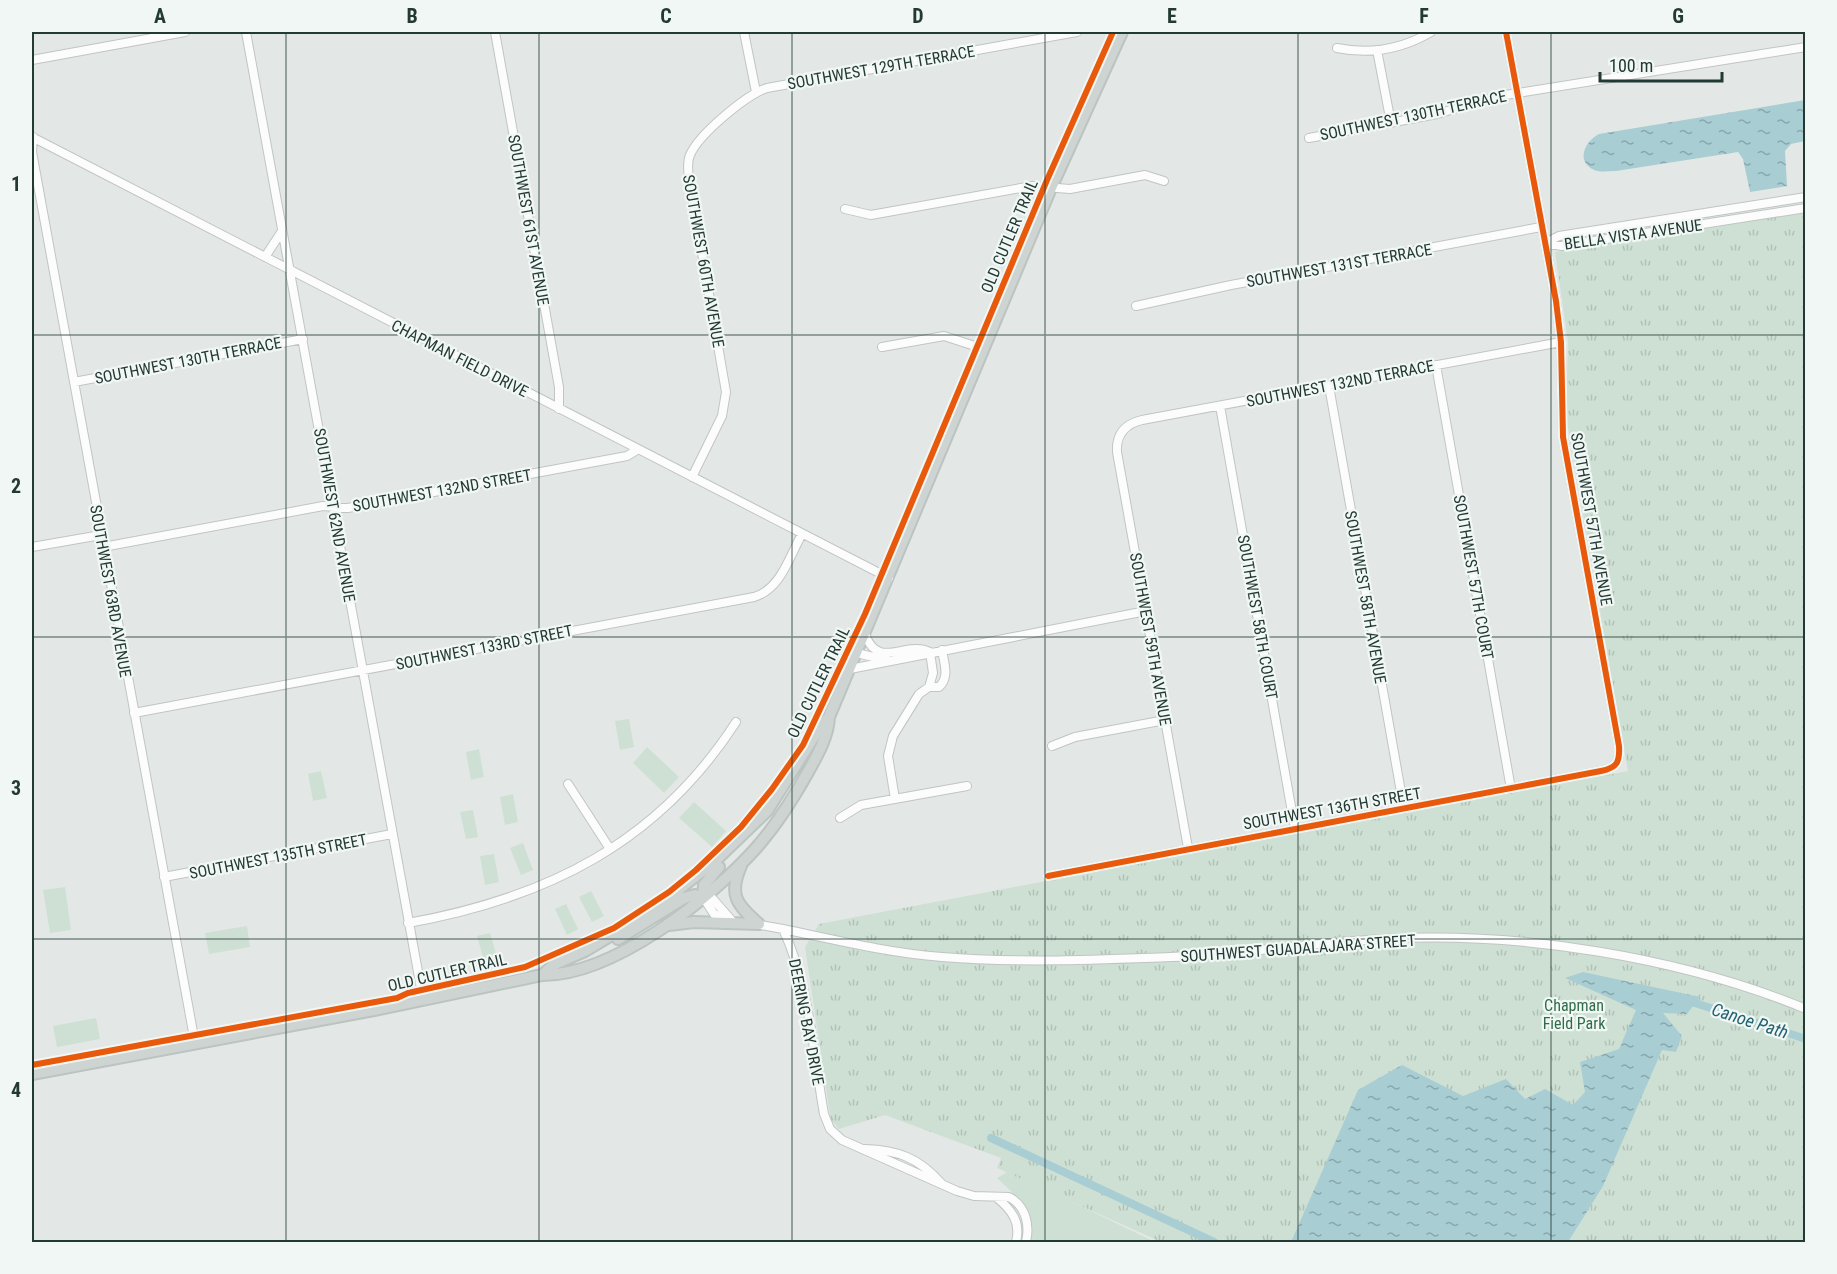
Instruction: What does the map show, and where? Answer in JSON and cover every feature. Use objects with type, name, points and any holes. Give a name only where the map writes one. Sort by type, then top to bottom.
[{"type":"main road","points":[[703,897],[703,887],[708,878],[747,840],[820,727],[829,717],[1051,188],[1119,32]]},
{"type":"main road","points":[[32,1074],[542,975],[555,975],[579,969],[621,951],[669,925],[742,863],[775,825],[803,782],[828,730],[829,717]]},
{"type":"main road","points":[[585,951],[650,912],[692,882],[767,811]]},
{"type":"main road","points":[[742,863],[736,878],[735,896],[743,909],[759,924]]},
{"type":"main road","points":[[542,975],[555,964],[632,932],[684,898],[693,895],[703,897]]},
{"type":"main road","points":[[669,925],[694,921],[759,924]]},
{"type":"street","points":[[32,60],[185,32]]},
{"type":"street","name":"SOUTHWEST 62ND AVENUE","points":[[246,32],[423,999]]},
{"type":"street","name":"SOUTHWEST 61ST AVENUE","points":[[495,32],[559,387],[559,409]]},
{"type":"street","points":[[744,32],[756,92]]},
{"type":"street","name":"SOUTHWEST 129TH TERRACE","points":[[756,92],[780,85],[1077,32]]},
{"type":"street","points":[[1338,48],[1353,51],[1377,50],[1408,44],[1431,32]]},
{"type":"street","name":"SOUTHWEST 57TH AVENUE","points":[[1506,32],[1561,342],[1562,429],[1619,746],[1619,762]]},
{"type":"street","name":"SOUTHWEST 130TH TERRACE","points":[[1308,138],[1391,123],[1517,93],[1806,47]]},
{"type":"street","points":[[1377,50],[1391,123]]},
{"type":"street","name":"SOUTHWEST 60TH AVENUE","points":[[692,477],[722,416],[726,392],[689,178],[688,159],[702,139],[756,92]]},
{"type":"street","name":"CHAPMAN FIELD DRIVE","points":[[32,137],[889,578]]},
{"type":"street","name":"SOUTHWEST 63RD AVENUE","points":[[32,137],[32,152],[103,547],[195,1043]]},
{"type":"street","points":[[845,209],[871,215],[1032,186],[1070,189],[1145,175],[1164,181]]},
{"type":"street","name":"BELLA VISTA AVENUE","points":[[1545,243],[1559,236],[1806,197]]},
{"type":"street","name":"BELLA VISTA AVENUE","points":[[1545,243],[1562,246],[1806,208]]},
{"type":"street","name":"SOUTHWEST 131ST TERRACE","points":[[1136,306],[1212,289],[1542,227]]},
{"type":"street","points":[[265,257],[283,231]]},
{"type":"street","points":[[882,347],[944,336],[984,349]]},
{"type":"street","name":"SOUTHWEST 130TH TERRACE","points":[[74,382],[303,339]]},
{"type":"street","name":"SOUTHWEST 132ND TERRACE","points":[[1122,430],[1137,421],[1561,342]]},
{"type":"street","name":"SOUTHWEST 57TH COURT","points":[[1436,365],[1511,789]]},
{"type":"street","name":"SOUTHWEST 58TH AVENUE","points":[[1329,386],[1404,809]]},
{"type":"street","name":"SOUTHWEST 58TH COURT","points":[[1220,406],[1295,829]]},
{"type":"street","name":"SOUTHWEST 59TH AVENUE","points":[[1122,430],[1117,452],[1188,848]]},
{"type":"street","name":"SOUTHWEST 132ND STREET","points":[[103,547],[323,506],[348,508],[627,456],[637,450]]},
{"type":"street","name":"SOUTHWEST 133RD STREET","points":[[134,713],[761,595],[775,584],[802,534]]},
{"type":"street","points":[[32,547],[101,535]]},
{"type":"street","points":[[850,669],[922,657],[930,652],[1146,611]]},
{"type":"street","points":[[865,634],[873,649],[890,653]]},
{"type":"street","points":[[857,653],[881,657],[920,647],[930,652]]},
{"type":"street","points":[[929,687],[939,687],[944,681],[946,671],[942,650]]},
{"type":"street","points":[[895,799],[888,756],[891,740],[915,700],[929,687],[933,673],[930,652]]},
{"type":"street","points":[[1052,746],[1075,737],[1165,720]]},
{"type":"street","points":[[408,923],[473,910],[517,897],[565,876],[610,849],[647,822],[683,788],[710,759],[736,722]]},
{"type":"street","name":"SOUTHWEST 136TH STREET","points":[[1048,876],[1511,789],[1606,770],[1619,762]]},
{"type":"street","points":[[568,784],[610,849]]},
{"type":"street","points":[[840,818],[861,805],[967,786]]},
{"type":"street","name":"SOUTHWEST 135TH STREET","points":[[164,878],[392,834]]},
{"type":"street","points":[[703,897],[712,898],[733,922],[783,929]]},
{"type":"street","name":"SOUTHWEST GUADALAJARA STREET","points":[[783,929],[900,951],[942,957],[978,958],[1172,957],[1384,939],[1445,938],[1514,942],[1607,952],[1661,964],[1806,1009]]},
{"type":"street","name":"DEERING BAY DRIVE","points":[[783,929],[801,972],[825,1118],[836,1135],[966,1195],[1009,1197],[1022,1209],[1028,1225],[1026,1242]]},
{"type":"street","name":"DEERING BAY DRIVE","points":[[860,1148],[897,1151],[920,1161],[943,1185]]},
{"type":"street","points":[[996,1197],[1015,1216],[1018,1228],[1016,1242]]},
{"type":"green space","name":"Chapman Field Park","points":[[1805,212],[1805,1242],[1161,1242],[997,1168],[1001,1158],[885,1115],[839,1129],[831,1120],[805,947],[819,924],[1628,771],[1566,416],[1568,342],[1555,252]]},
{"type":"green space","points":[[629,719],[634,747],[620,750],[615,721]]},
{"type":"green space","points":[[647,747],[679,777],[664,793],[633,763]]},
{"type":"green space","points":[[479,749],[484,777],[471,780],[466,752]]},
{"type":"green space","points":[[321,771],[327,798],[313,801],[308,774]]},
{"type":"green space","points":[[513,794],[518,822],[505,825],[500,797]]},
{"type":"green space","points":[[694,802],[726,831],[712,847],[679,818]]},
{"type":"green space","points":[[473,810],[478,837],[466,839],[460,812]]},
{"type":"green space","points":[[523,843],[533,870],[521,875],[510,848]]},
{"type":"green space","points":[[494,854],[499,882],[485,885],[480,856]]},
{"type":"green space","points":[[65,887],[71,930],[50,933],[43,890]]},
{"type":"green space","points":[[591,891],[604,916],[592,922],[579,897]]},
{"type":"green space","points":[[566,904],[578,929],[567,935],[555,909]]},
{"type":"green space","points":[[247,926],[250,947],[209,954],[205,933]]},
{"type":"green space","points":[[490,933],[498,960],[485,964],[477,936]]},
{"type":"green space","points":[[96,1018],[100,1039],[57,1047],[53,1026]]},
{"type":"green space","points":[[1009,1171],[1155,1242],[1030,1242],[1032,1223],[1029,1214],[997,1178]]},
{"type":"water","points":[[1805,100],[1805,141],[1791,144],[1785,151],[1787,186],[1750,192],[1743,159],[1738,152],[1616,171],[1592,169],[1584,160],[1587,145],[1599,134]]},
{"type":"water","points":[[1583,972],[1700,997],[1687,1014],[1663,1013],[1682,1036],[1676,1052],[1662,1050],[1603,1186],[1568,1242],[1291,1242],[1358,1090],[1402,1065],[1463,1096],[1506,1079],[1525,1099],[1545,1089],[1573,1105],[1585,1092],[1580,1062],[1619,1049],[1636,1010],[1565,978]]},
{"type":"waterway","name":"Canoe Path","points":[[1695,1003],[1806,1039]]},
{"type":"waterway","points":[[991,1138],[1214,1242]]},
{"type":"cycle path","name":"OLD CUTLER TRAIL","points":[[32,1065],[397,998],[408,993],[525,967],[614,928],[669,892],[741,827],[772,789],[803,745],[865,614],[1047,180],[1113,32]]},
{"type":"cycle path","points":[[1048,876],[1601,771],[1611,768],[1616,763],[1619,746],[1563,437],[1561,342],[1556,301],[1506,32]]}]
